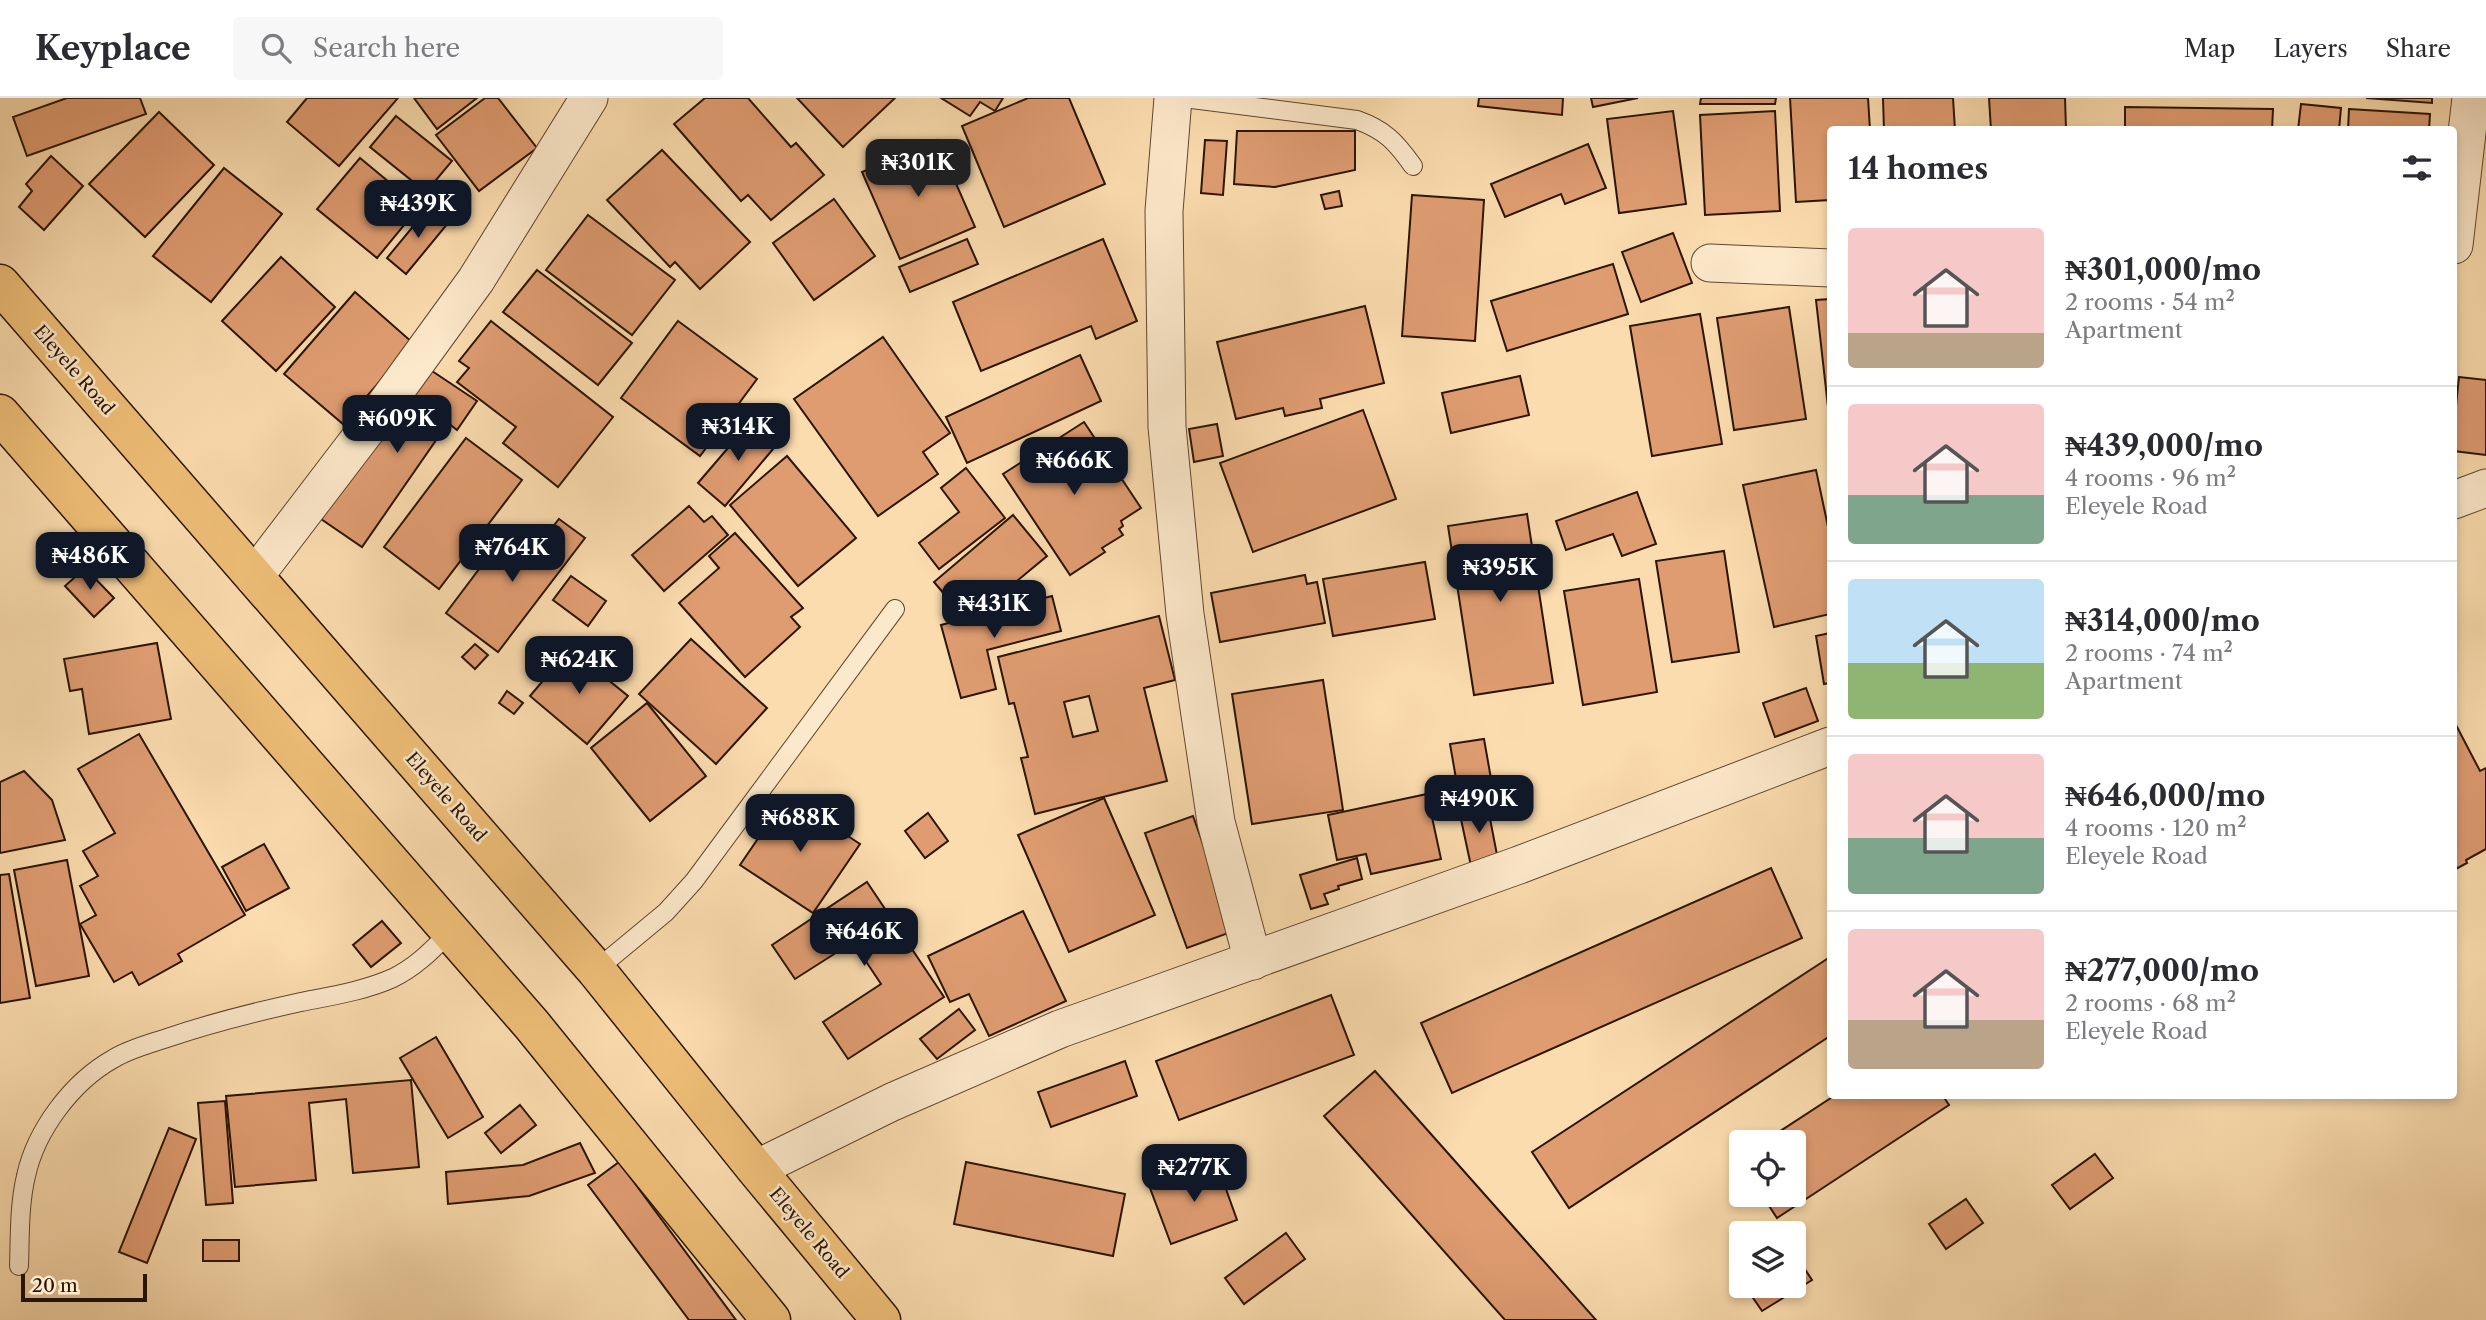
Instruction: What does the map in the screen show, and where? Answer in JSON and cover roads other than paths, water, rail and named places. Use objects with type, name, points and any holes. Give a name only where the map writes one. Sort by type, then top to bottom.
[{"type":"main road","name":"Eleyele Road","points":[[0,284],[596,970],[881,1320]]},
{"type":"main road","points":[[0,414],[532,1025],[771,1320]]},
{"type":"street","points":[[254,577],[383,408],[476,280],[589,98]]},
{"type":"street","points":[[1172,98],[1164,211],[1167,427],[1185,614],[1216,822],[1253,961]]},
{"type":"street","points":[[2457,219],[2471,98]]},
{"type":"street","points":[[1710,263],[1827,268]]},
{"type":"street","points":[[2457,499],[2486,488]]},
{"type":"street","points":[[756,1169],[892,1102],[1060,1030],[1519,865],[1827,747]]},
{"type":"lane","points":[[1184,98],[1357,120],[1375,126],[1389,136],[1413,166]]},
{"type":"lane","points":[[596,970],[666,912],[694,881],[895,609]]},
{"type":"lane","points":[[19,1266],[26,1177],[38,1142],[66,1100],[99,1068],[142,1046],[225,1019],[362,989],[392,978],[419,963],[450,931]]}]
